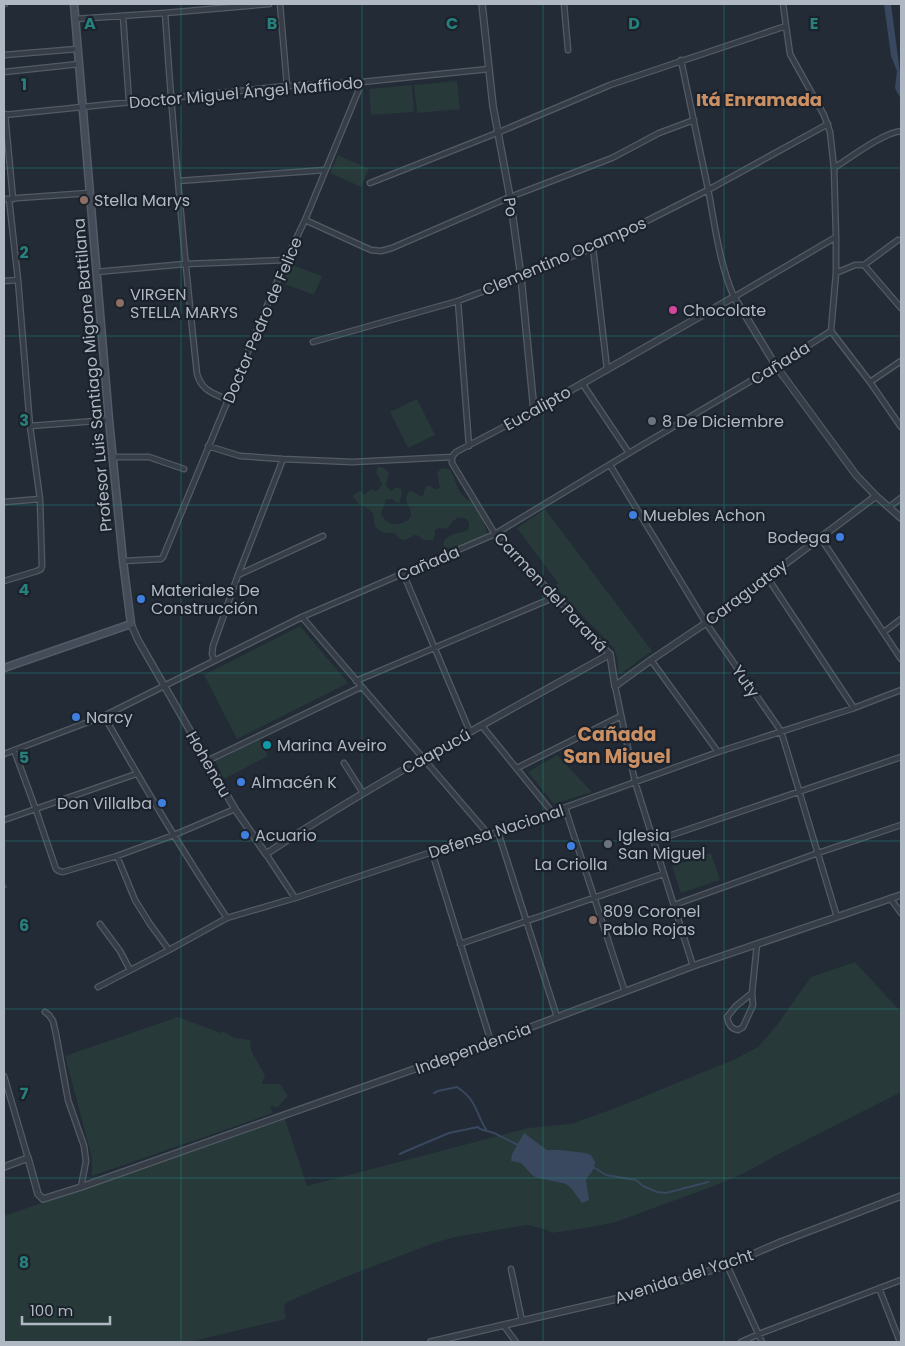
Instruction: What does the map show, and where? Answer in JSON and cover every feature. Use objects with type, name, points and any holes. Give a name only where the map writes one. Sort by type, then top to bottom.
[{"type":"main road","name":"Profesor Luis Santiago Migone Battilana","points":[[74,4],[109,420],[131,624]]},
{"type":"main road","points":[[4,668],[131,624]]},
{"type":"street","points":[[75,19],[165,14],[269,4]]},
{"type":"street","points":[[280,4],[287,86]]},
{"type":"street","name":"Po","points":[[482,4],[488,69],[497,133],[510,196],[521,278],[534,411]]},
{"type":"street","points":[[564,4],[568,50]]},
{"type":"street","points":[[783,4],[790,54],[828,124],[832,146],[836,274],[831,331],[901,427]]},
{"type":"street","points":[[165,14],[170,98],[197,374],[204,388],[228,400]]},
{"type":"street","points":[[123,16],[129,102]]},
{"type":"street","points":[[370,183],[497,133],[610,84],[786,26]]},
{"type":"street","points":[[4,55],[77,48]]},
{"type":"street","points":[[681,60],[718,245],[734,297],[776,366],[856,475],[901,518]]},
{"type":"street","points":[[4,72],[79,64]]},
{"type":"street","name":"Doctor Miguel Ángel Maffiodo","points":[[5,114],[287,86],[362,82],[488,69]]},
{"type":"street","name":"Doctor Pedro de Felice","points":[[123,561],[162,558],[362,82]]},
{"type":"street","points":[[4,581],[37,571],[42,566],[40,499],[30,426],[18,280],[9,199],[5,114]]},
{"type":"street","points":[[305,220],[371,250],[381,251],[392,248],[510,196],[612,158],[659,133],[694,120]]},
{"type":"street","name":"Clementino Ocampos","points":[[313,342],[458,301],[521,278],[593,248],[708,190],[828,124]]},
{"type":"street","points":[[834,168],[885,136],[901,131]]},
{"type":"street","points":[[178,181],[325,170]]},
{"type":"street","points":[[9,199],[89,192]]},
{"type":"street","name":"Eucalipto","points":[[208,446],[240,456],[283,459],[383,462],[452,457],[456,452],[534,411],[836,237]]},
{"type":"street","points":[[836,274],[855,265],[864,265],[898,240]]},
{"type":"street","points":[[593,248],[607,369]]},
{"type":"street","points":[[96,272],[185,264],[286,260]]},
{"type":"street","points":[[864,265],[901,308]]},
{"type":"street","points":[[4,281],[18,280]]},
{"type":"street","points":[[458,301],[470,446]]},
{"type":"street","name":"Cañada","points":[[4,754],[104,716],[302,617],[495,534],[776,366],[831,331]]},
{"type":"street","points":[[870,382],[901,361]]},
{"type":"street","points":[[582,383],[629,453]]},
{"type":"street","points":[[30,426],[109,420]]},
{"type":"street","points":[[113,457],[149,457],[184,468]]},
{"type":"street","name":"Carmen del Paraná","points":[[452,457],[452,463],[495,534],[610,654],[634,782],[693,966]]},
{"type":"street","points":[[214,660],[212,654],[213,646],[283,459]]},
{"type":"street","name":"Yuty","points":[[610,465],[706,623],[781,731],[837,917]]},
{"type":"street","name":"Caraguatay","points":[[615,686],[706,623],[876,496]]},
{"type":"street","points":[[889,507],[901,498]]},
{"type":"street","points":[[4,502],[40,499]]},
{"type":"street","points":[[238,576],[323,536]]},
{"type":"street","points":[[820,537],[901,659]]},
{"type":"street","points":[[404,574],[470,732]]},
{"type":"street","points":[[767,577],[854,708]]},
{"type":"street","points":[[356,681],[555,597]]},
{"type":"street","points":[[302,617],[489,835]]},
{"type":"street","points":[[884,632],[901,619]]},
{"type":"street","name":"Hohenau","points":[[131,624],[138,640],[235,809],[296,898]]},
{"type":"street","name":"Caapucú","points":[[266,854],[310,825],[423,758],[610,654]]},
{"type":"street","points":[[650,660],[718,752]]},
{"type":"street","points":[[207,761],[361,687]]},
{"type":"street","name":"Defensa Nacional","points":[[98,987],[227,918],[296,898],[498,832],[718,752],[854,708],[901,690]]},
{"type":"street","points":[[104,716],[136,774],[227,918]]},
{"type":"street","points":[[517,768],[621,716]]},
{"type":"street","points":[[482,726],[552,812]]},
{"type":"street","points":[[14,750],[56,868],[59,871],[64,872],[117,856],[174,835],[235,809]]},
{"type":"street","points":[[654,841],[901,757]]},
{"type":"street","points":[[344,763],[363,793]]},
{"type":"street","points":[[4,820],[136,774]]},
{"type":"street","points":[[565,808],[625,992]]},
{"type":"street","points":[[674,905],[901,825]]},
{"type":"street","points":[[498,832],[557,1017]]},
{"type":"street","points":[[432,852],[491,1042]]},
{"type":"street","points":[[117,856],[135,900],[169,950]]},
{"type":"street","points":[[460,944],[663,874]]},
{"type":"street","name":"Independencia","points":[[28,1158],[38,1194],[43,1199],[491,1042],[693,966],[901,894]]},
{"type":"street","points":[[890,898],[901,913]]},
{"type":"street","points":[[100,924],[120,951],[130,970]]},
{"type":"street","points":[[752,993],[736,1006],[727,1017],[730,1026],[736,1030],[743,1027],[753,1005],[752,993],[757,944]]},
{"type":"street","points":[[45,1012],[49,1015],[54,1027],[68,1100],[84,1146],[86,1161],[81,1187]]},
{"type":"street","points":[[4,1076],[28,1158],[4,1166]]},
{"type":"street","name":"Avenida del Yacht","points":[[431,1342],[646,1292],[727,1265],[901,1196]]},
{"type":"street","points":[[727,1265],[762,1342]]},
{"type":"street","points":[[511,1269],[522,1321]]},
{"type":"street","points":[[741,1342],[901,1280]]},
{"type":"street","points":[[878,1288],[900,1342]]},
{"type":"street","points":[[504,1326],[516,1342]]},
{"type":"shaded area","points":[[457,81],[460,109],[417,113],[414,85]]},
{"type":"shaded area","points":[[412,85],[414,112],[371,115],[369,89]]},
{"type":"shaded area","points":[[338,155],[369,169],[361,187],[330,173]]},
{"type":"shaded area","points":[[290,264],[322,276],[314,295],[282,283]]},
{"type":"shaded area","points":[[417,399],[435,435],[408,448],[390,412]]},
{"type":"shaded area","points":[[378,467],[385,468],[389,474],[386,484],[388,488],[392,491],[396,487],[401,489],[402,494],[399,504],[391,499],[386,500],[381,514],[387,522],[398,524],[405,522],[411,516],[406,500],[410,490],[420,496],[424,495],[426,486],[431,486],[435,489],[440,488],[437,473],[442,468],[449,469],[461,494],[474,505],[484,524],[487,535],[455,550],[445,548],[443,544],[445,539],[453,534],[467,531],[469,522],[464,518],[456,519],[449,527],[435,530],[433,540],[423,540],[415,535],[405,540],[400,539],[394,533],[384,533],[375,527],[373,513],[361,504],[358,504],[352,496],[361,491],[364,495],[371,489],[375,491],[379,489],[382,484],[376,472]]},
{"type":"shaded area","points":[[545,509],[652,651],[619,675],[617,656],[613,647],[554,586],[558,583],[517,528]]},
{"type":"shaded area","points":[[300,626],[348,683],[237,739],[204,675]]},
{"type":"shaded area","points":[[258,737],[268,756],[224,779],[214,759]]},
{"type":"shaded area","points":[[557,755],[592,792],[554,804],[528,772]]},
{"type":"shaded area","points":[[682,847],[685,857],[670,862],[667,852]]},
{"type":"shaded area","points":[[711,853],[720,880],[681,893],[672,866]]},
{"type":"shaded area","points":[[855,962],[901,1012],[901,1092],[742,1174],[616,1222],[551,1233],[547,1230],[528,1225],[455,1237],[434,1243],[345,1277],[287,1302],[284,1306],[286,1319],[189,1342],[4,1342],[4,1216],[285,1119],[307,1186],[528,1128],[571,1124],[733,1060],[758,1047],[777,1025],[811,977]]},
{"type":"shaded area","points":[[178,1017],[221,1033],[222,1031],[235,1038],[250,1040],[251,1050],[265,1076],[262,1084],[280,1084],[288,1096],[278,1107],[270,1106],[273,1113],[92,1176],[92,1158],[65,1056]]},
{"type":"water","points":[[884,4],[891,4],[901,80],[901,98],[895,88],[897,71],[891,56]]},
{"type":"water","points":[[524,1133],[547,1150],[591,1155],[595,1162],[593,1171],[586,1180],[589,1200],[582,1203],[566,1184],[533,1176],[521,1163],[511,1161],[512,1154]]},
{"type":"waterway","points":[[434,1093],[457,1087],[464,1092],[473,1102],[487,1131]]},
{"type":"waterway","points":[[400,1154],[449,1133],[478,1127],[518,1145]]},
{"type":"waterway","points":[[593,1167],[606,1175],[636,1180],[643,1186],[657,1192],[666,1193],[708,1182]]},
{"type":"place","name":"Stella Marys","points":[[84,200]]},
{"type":"place","name":"VIRGEN STELLA MARYS","points":[[120,303]]},
{"type":"place","name":"Chocolate","points":[[673,310]]},
{"type":"place","name":"8 De Diciembre","points":[[652,421]]},
{"type":"place","name":"Muebles Achon","points":[[633,515]]},
{"type":"place","name":"Bodega","points":[[840,537]]},
{"type":"place","name":"Materiales De Construcción","points":[[141,599]]},
{"type":"place","name":"Narcy","points":[[76,717]]},
{"type":"place","name":"Marina Aveiro","points":[[267,745]]},
{"type":"place","name":"Almacén K","points":[[241,782]]},
{"type":"place","name":"Don Villalba","points":[[162,803]]},
{"type":"place","name":"Acuario","points":[[245,835]]},
{"type":"place","name":"Iglesia San Miguel","points":[[608,844]]},
{"type":"place","name":"La Criolla","points":[[571,846]]},
{"type":"place","name":"809 Coronel Pablo Rojas","points":[[593,920]]},
{"type":"district","name":"Itá Enramada","points":[[759,100]]},
{"type":"district","name":"Cañada San Miguel","points":[[617,745]]}]
